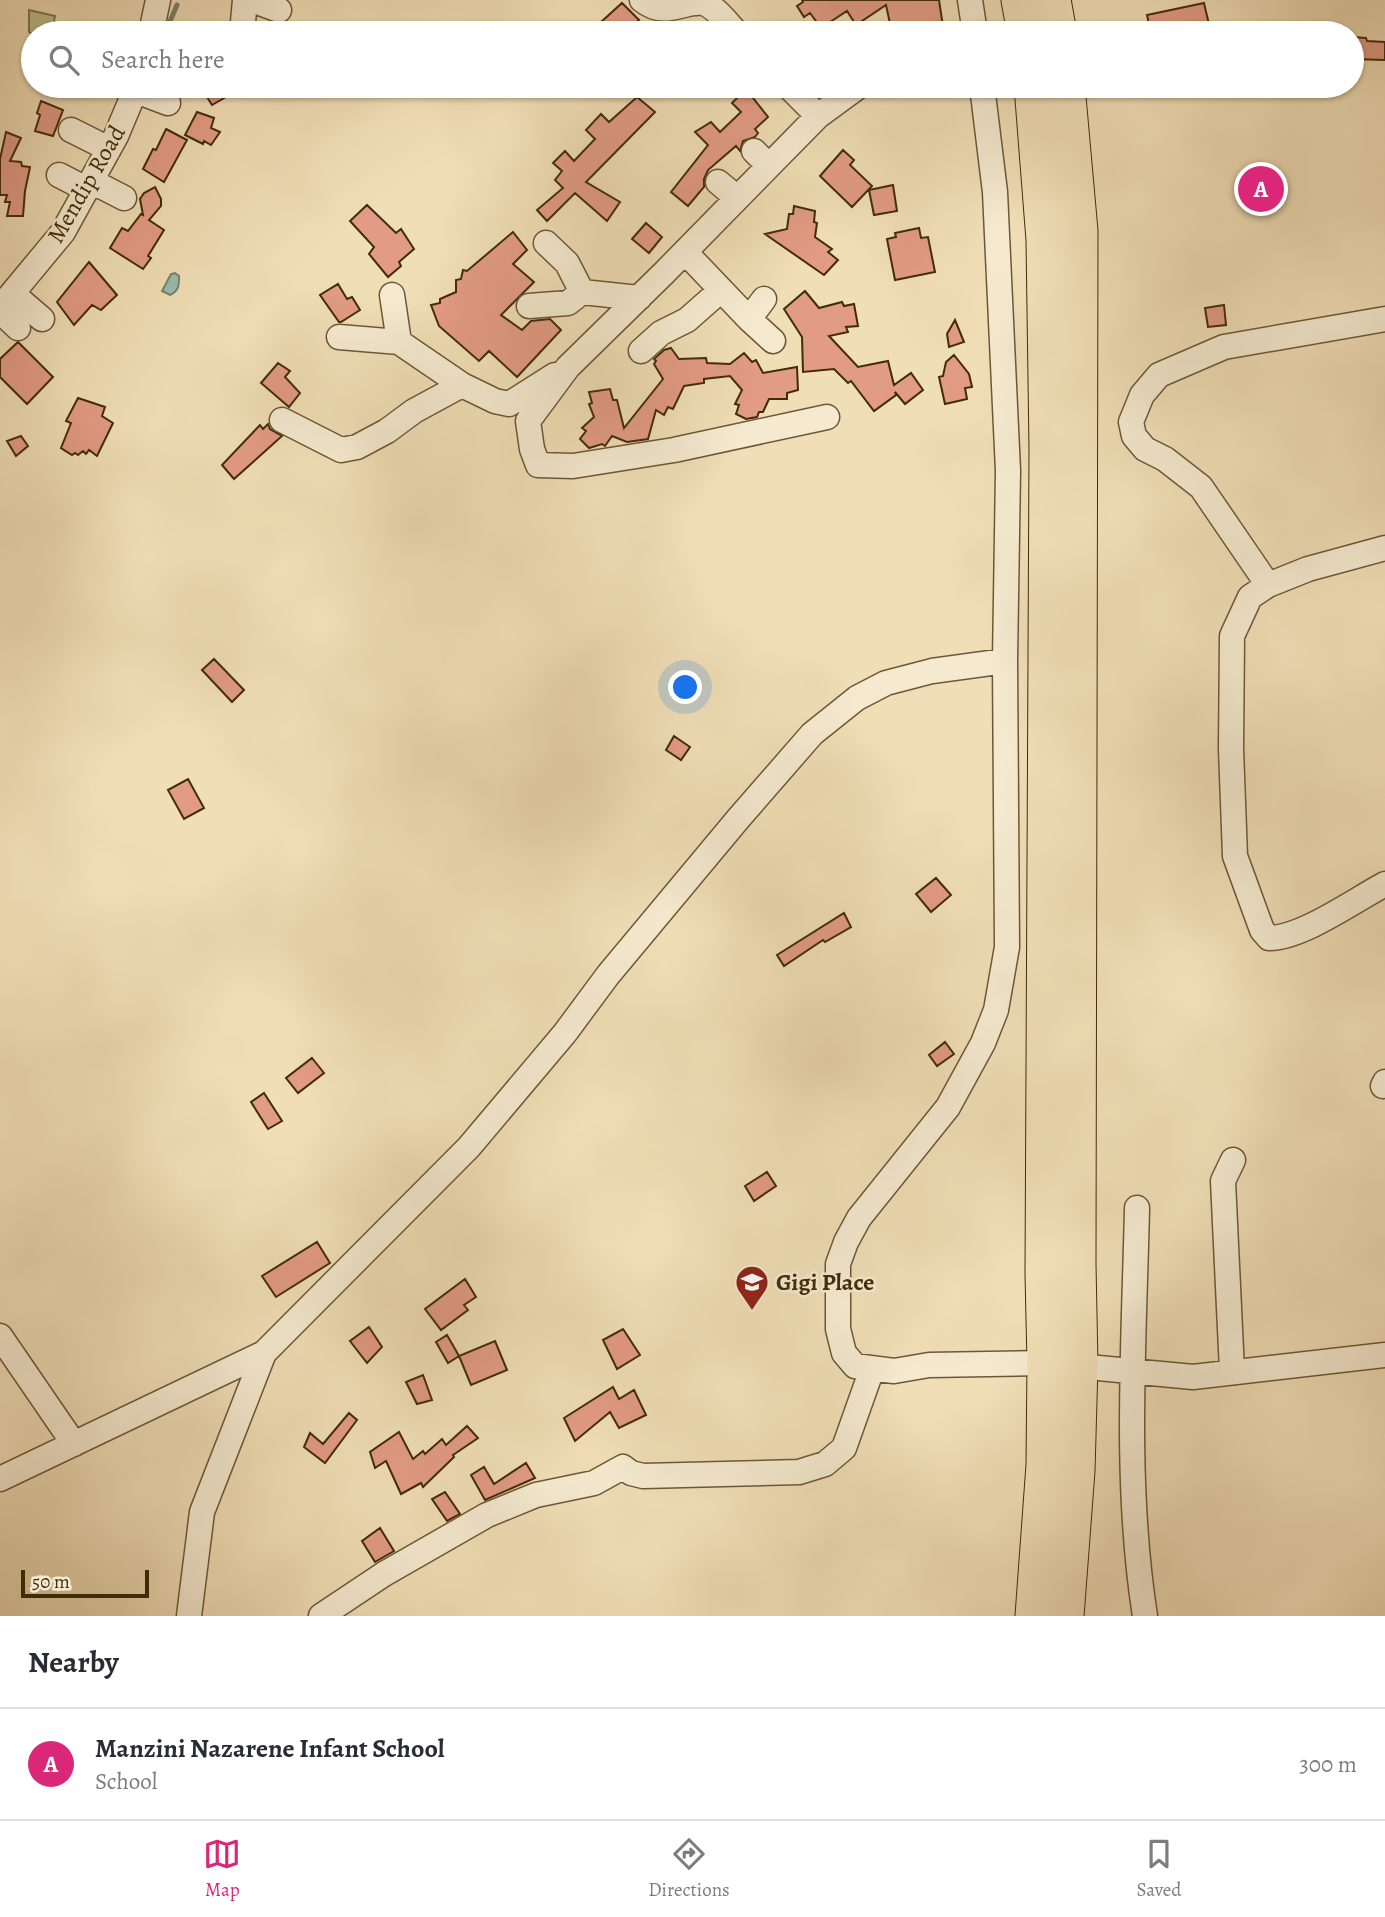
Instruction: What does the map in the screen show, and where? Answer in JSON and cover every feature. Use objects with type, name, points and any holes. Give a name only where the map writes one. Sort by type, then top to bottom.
[{"type":"highway","points":[[1020,0],[1024,21]]},
{"type":"highway","points":[[1052,0],[1056,21]]},
{"type":"highway","points":[[1034,98],[1045,240],[1048,449],[1044,1274],[1063,1364],[1076,1471],[1065,1616]]},
{"type":"highway","points":[[1034,1616],[1045,1465],[1063,1364],[1077,1236],[1079,244],[1067,98]]},
{"type":"street","points":[[154,21],[158,0]]},
{"type":"street","points":[[243,21],[245,0]]},
{"type":"street","points":[[642,0],[651,7],[670,8],[700,2],[709,6],[725,21]]},
{"type":"street","points":[[970,0],[973,21]]},
{"type":"street","name":"Mendip Road","points":[[7,303],[63,232],[109,149],[128,98]]},
{"type":"street","points":[[157,98],[168,103]]},
{"type":"street","points":[[800,98],[818,116]]},
{"type":"street","points":[[827,417],[674,450],[573,466],[538,465],[532,449],[528,421],[568,367],[737,198],[761,158],[843,98]]},
{"type":"street","points":[[983,98],[995,192],[1008,471],[1005,661],[1007,947],[996,1010],[983,1043],[948,1107],[859,1218],[846,1242],[838,1264],[838,1329],[844,1353],[855,1366],[894,1371],[929,1365],[1063,1364],[1193,1377],[1385,1355]]},
{"type":"street","points":[[71,130],[109,149]]},
{"type":"street","points":[[59,175],[124,198]]},
{"type":"street","points":[[718,182],[737,198]]},
{"type":"street","points":[[546,243],[567,263],[582,292]]},
{"type":"street","points":[[685,252],[773,341]]},
{"type":"street","points":[[641,351],[661,333],[687,320],[721,290]]},
{"type":"street","points":[[529,306],[568,303],[582,292],[639,298]]},
{"type":"street","points":[[392,295],[399,342]]},
{"type":"street","points":[[749,319],[764,299]]},
{"type":"street","points":[[7,303],[42,319]]},
{"type":"street","points":[[1268,586],[1201,487],[1165,459],[1144,449],[1134,436],[1131,422],[1142,395],[1159,375],[1224,347],[1385,319]]},
{"type":"street","points":[[339,337],[399,342],[462,385],[495,401],[509,404],[568,367]]},
{"type":"street","points":[[282,420],[341,450],[358,447],[387,431],[414,411],[462,385]]},
{"type":"street","points":[[1385,548],[1308,569],[1250,597],[1232,636],[1231,749],[1235,856],[1262,930],[1269,938],[1283,938],[1385,884]]},
{"type":"street","points":[[0,1479],[264,1353],[469,1147],[565,1033],[668,902],[812,734],[857,698],[886,683],[932,671],[1005,661]]},
{"type":"street","points":[[1232,1371],[1223,1181],[1233,1160]]},
{"type":"street","points":[[1137,1208],[1133,1444],[1136,1559],[1145,1616]]},
{"type":"street","points":[[0,1336],[74,1444]]},
{"type":"street","points":[[190,1616],[202,1512],[264,1353]]},
{"type":"street","points":[[321,1616],[384,1574],[487,1515],[536,1495],[594,1483],[623,1467],[631,1473],[643,1476],[799,1472],[825,1464],[844,1447],[872,1369]]},
{"type":"green space","points":[[29,10],[55,16],[54,21],[29,21]]},
{"type":"shaded area","points":[[171,274],[179,276],[179,285],[170,295],[162,291]]},
{"type":"building","points":[[802,0],[939,0],[942,21],[889,21],[886,5],[862,21],[853,21],[847,11],[832,21],[816,21],[810,13],[804,17],[797,6]]},
{"type":"building","points":[[622,3],[639,20],[638,21],[602,21]]},
{"type":"building","points":[[1204,3],[1208,21],[1148,21],[1147,15]]},
{"type":"building","points":[[1364,38],[1367,41],[1385,42],[1385,60],[1364,59]]},
{"type":"building","points":[[208,98],[224,98],[212,105]]},
{"type":"building","points":[[636,98],[655,112],[586,182],[620,202],[607,221],[575,193],[547,221],[537,210],[563,188],[555,180],[562,171],[553,163],[565,151],[574,161],[595,139],[586,130],[601,114],[609,122]]},
{"type":"building","points":[[737,98],[753,98],[768,117],[755,129],[758,133],[755,137],[743,141],[740,151],[736,146],[708,170],[704,187],[688,206],[671,192],[708,145],[695,132],[711,122],[720,132],[741,112],[732,103]]},
{"type":"building","points":[[41,101],[63,110],[53,136],[35,131]]},
{"type":"building","points":[[197,112],[214,118],[211,128],[220,132],[211,145],[185,135]]},
{"type":"building","points":[[166,129],[187,140],[164,182],[143,169]]},
{"type":"building","points":[[6,132],[21,138],[10,161],[21,162],[22,166],[30,167],[23,216],[7,216],[10,202],[5,202],[7,195],[0,195],[0,159]]},
{"type":"building","points":[[843,150],[854,160],[850,165],[872,186],[852,207],[820,176]]},
{"type":"building","points":[[893,185],[897,211],[874,215],[869,190]]},
{"type":"building","points":[[155,187],[161,199],[161,206],[149,220],[164,230],[143,269],[110,248],[122,228],[128,231],[141,214],[143,215],[140,199],[144,193]]},
{"type":"building","points":[[367,205],[396,233],[401,229],[414,249],[399,262],[401,266],[388,277],[369,254],[374,247],[350,221]]},
{"type":"building","points":[[794,206],[815,211],[815,237],[832,249],[828,252],[838,260],[824,275],[765,234],[787,229],[789,214],[793,214]]},
{"type":"building","points":[[646,223],[662,237],[649,253],[632,239]]},
{"type":"building","points":[[919,228],[921,238],[928,237],[935,272],[895,280],[887,239],[896,237],[895,233]]},
{"type":"building","points":[[513,232],[527,250],[513,264],[534,282],[501,315],[522,330],[531,321],[550,319],[561,330],[517,377],[489,351],[479,361],[439,326],[431,305],[440,303],[440,299],[456,292],[456,280],[461,279],[463,270],[467,271]]},
{"type":"building","points":[[89,262],[117,295],[101,310],[92,305],[74,325],[57,302]]},
{"type":"building","points":[[338,284],[347,299],[352,297],[360,310],[341,322],[320,295]]},
{"type":"building","points":[[805,291],[819,308],[842,302],[844,306],[854,304],[858,326],[846,327],[848,332],[829,336],[858,367],[888,361],[894,385],[911,373],[923,390],[905,404],[895,392],[896,395],[874,411],[851,381],[848,383],[834,369],[803,372],[802,337],[784,309]]},
{"type":"building","points":[[1224,305],[1226,325],[1208,327],[1205,308]]},
{"type":"building","points":[[955,320],[964,342],[949,347],[947,334]]},
{"type":"building","points":[[18,342],[53,377],[27,404],[0,377],[0,359]]},
{"type":"building","points":[[671,348],[679,359],[706,358],[707,363],[730,364],[744,353],[752,362],[756,360],[763,373],[797,367],[798,390],[787,393],[787,399],[769,399],[763,412],[759,412],[757,417],[746,419],[736,414],[739,405],[735,404],[742,390],[730,376],[704,379],[704,383],[684,386],[673,409],[668,407],[664,415],[656,410],[648,439],[627,442],[612,436],[605,446],[602,444],[589,448],[580,439],[586,431],[582,428],[594,417],[589,404],[592,403],[589,392],[610,389],[613,400],[617,400],[624,428],[663,379],[654,359],[664,350]]},
{"type":"building","points":[[954,355],[969,374],[972,387],[965,388],[967,399],[945,404],[939,377],[943,376],[946,362]]},
{"type":"building","points":[[278,363],[290,371],[285,377],[300,393],[289,407],[261,383]]},
{"type":"building","points":[[78,398],[105,407],[102,416],[113,423],[97,456],[89,450],[86,454],[83,451],[72,455],[61,448],[71,423],[66,421]]},
{"type":"building","points":[[268,424],[270,429],[282,436],[234,479],[222,465],[260,425],[263,429]]},
{"type":"building","points":[[21,436],[28,446],[16,456],[7,441]]},
{"type":"building","points":[[214,659],[244,690],[232,702],[202,670]]},
{"type":"building","points":[[674,736],[690,747],[681,760],[666,750]]},
{"type":"building","points":[[188,779],[204,808],[184,819],[168,790]]},
{"type":"building","points":[[936,878],[951,895],[931,912],[916,894]]},
{"type":"building","points":[[844,913],[851,927],[825,942],[823,940],[784,966],[777,955]]},
{"type":"building","points":[[945,1042],[954,1054],[937,1066],[929,1055]]},
{"type":"building","points":[[312,1058],[324,1073],[298,1093],[286,1078]]},
{"type":"building","points":[[264,1093],[282,1121],[268,1129],[251,1102]]},
{"type":"building","points":[[767,1172],[776,1186],[754,1201],[745,1186]]},
{"type":"building","points":[[317,1242],[330,1263],[276,1297],[262,1276]]},
{"type":"building","points":[[465,1279],[476,1297],[464,1305],[468,1310],[441,1330],[425,1309]]},
{"type":"building","points":[[369,1327],[382,1347],[367,1363],[350,1341]]},
{"type":"building","points":[[623,1329],[640,1355],[617,1369],[603,1340]]},
{"type":"building","points":[[447,1335],[459,1356],[448,1363],[436,1342]]},
{"type":"building","points":[[495,1341],[507,1370],[471,1385],[459,1356]]},
{"type":"building","points":[[423,1375],[432,1400],[417,1404],[406,1382]]},
{"type":"building","points":[[613,1387],[619,1399],[634,1390],[646,1415],[619,1428],[610,1412],[575,1441],[564,1418]]},
{"type":"building","points":[[349,1413],[357,1420],[325,1463],[304,1447],[310,1433],[323,1444]]},
{"type":"building","points":[[467,1426],[478,1438],[453,1455],[423,1487],[421,1483],[401,1494],[386,1461],[375,1468],[370,1452],[399,1432],[413,1459],[423,1451],[425,1454],[442,1439],[446,1445]]},
{"type":"building","points":[[526,1463],[535,1478],[485,1500],[471,1475],[484,1467],[494,1484]]},
{"type":"building","points":[[445,1492],[460,1514],[447,1521],[432,1499]]},
{"type":"building","points":[[380,1528],[394,1551],[375,1562],[362,1541]]},
{"type":"waterway","points":[[170,21],[177,5]]},
{"type":"place","name":"Manzini Nazarene Infant School","points":[[1261,189]]},
{"type":"place","name":"Gigi Place","points":[[752,1312]]}]
